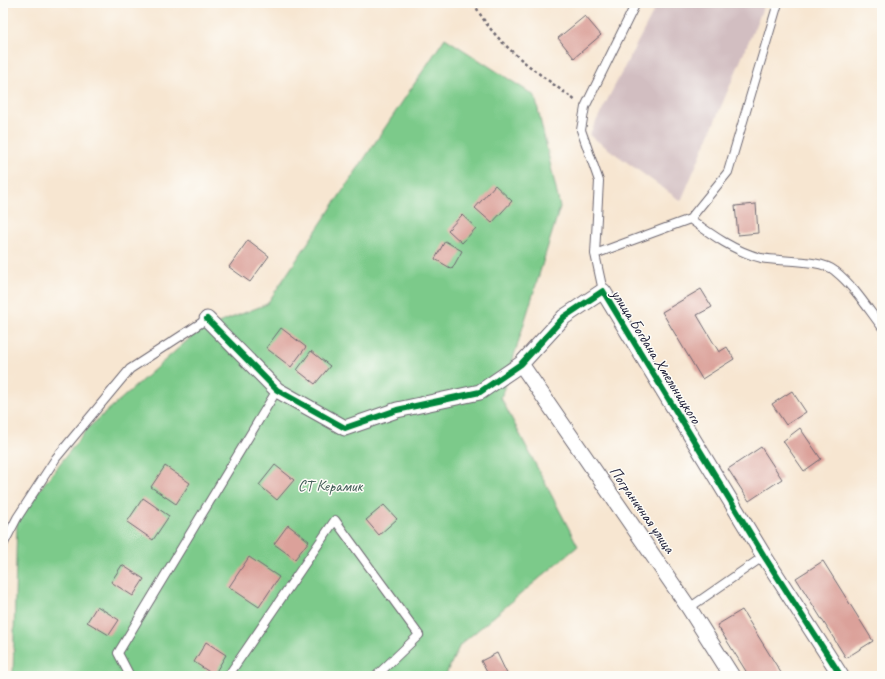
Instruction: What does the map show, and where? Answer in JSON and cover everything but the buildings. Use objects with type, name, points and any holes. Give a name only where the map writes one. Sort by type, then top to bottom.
[{"type":"street","name":"улица Богдана Хмельницкого","points":[[207,319],[277,390],[345,428],[397,410],[480,392],[521,364],[564,316],[603,290],[764,556],[841,676]]},
{"type":"street","name":"Пограничная улица","points":[[521,364],[690,608],[732,676]]},
{"type":"lane","points":[[603,290],[594,254],[598,181],[581,130],[585,107],[636,3]]},
{"type":"lane","points":[[594,254],[690,218],[728,172],[778,3]]},
{"type":"lane","points":[[690,218],[724,244],[760,257],[800,263],[820,263],[835,270],[852,288],[882,327]]},
{"type":"lane","points":[[3,545],[17,518],[56,458],[130,369],[207,319]]},
{"type":"lane","points":[[130,676],[118,653],[277,390]]},
{"type":"lane","points":[[228,676],[334,520],[419,635],[376,676]]},
{"type":"lane","points":[[690,608],[764,556]]},
{"type":"path","points":[[474,3],[482,20],[513,53],[585,107]]},
{"type":"shaded area","points":[[658,3],[765,3],[681,201],[589,135]]},
{"type":"green space","name":"СТ Керамик","points":[[445,38],[535,96],[560,207],[501,398],[578,546],[460,645],[445,676],[13,676],[17,518],[88,428],[198,331],[267,304]]},
{"type":"cycle path","points":[[207,319],[277,390],[345,428],[397,410],[480,392],[521,364],[564,317],[603,291],[764,556],[841,676]]}]
